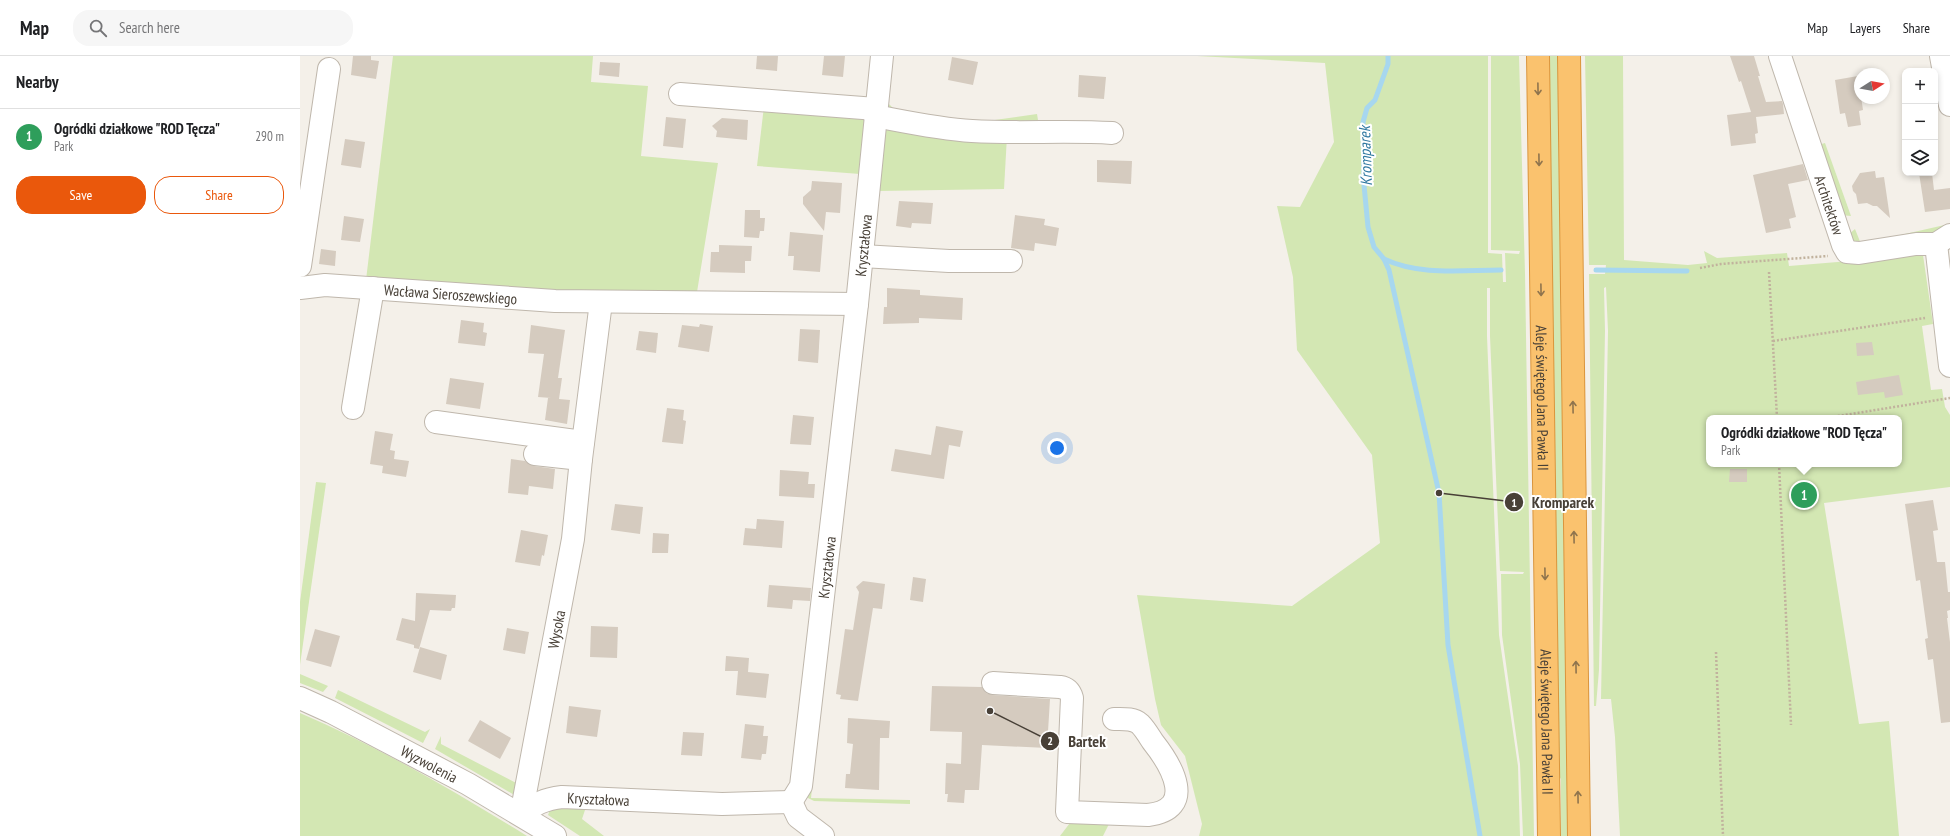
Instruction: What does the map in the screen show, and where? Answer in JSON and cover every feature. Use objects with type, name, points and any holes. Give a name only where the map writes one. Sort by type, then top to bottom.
[{"type":"highway","name":"Aleje świętego Jana Pawła II","points":[[1538,56],[1549,836]]},
{"type":"highway","name":"Aleje świętego Jana Pawła II","points":[[1569,56],[1579,836]]},
{"type":"street","name":"Kryształowa","points":[[521,815],[539,802],[549,798],[562,797],[722,804],[790,802],[801,786],[857,304],[882,56]]},
{"type":"street","name":"Architektów","points":[[1780,56],[1843,245],[1848,252],[1859,254],[1943,239]]},
{"type":"street","points":[[1941,56],[1950,105]]},
{"type":"street","points":[[300,266],[329,69]]},
{"type":"street","points":[[680,94],[876,112],[951,130],[1072,131],[1112,133]]},
{"type":"street","points":[[1943,239],[1944,316],[1950,366]]},
{"type":"street","points":[[862,256],[949,261],[1011,261]]},
{"type":"street","name":"Wacława Sieroszewskiego","points":[[300,288],[324,285],[555,301],[857,304]]},
{"type":"street","points":[[353,408],[373,288]]},
{"type":"street","name":"Wysoka","points":[[521,815],[573,539],[582,450],[601,302]]},
{"type":"street","points":[[436,422],[582,450]]},
{"type":"street","points":[[535,454],[582,450]]},
{"type":"street","points":[[993,683],[1060,687],[1070,691],[1072,698],[1067,812],[1148,815],[1159,814],[1167,810],[1173,804],[1177,790],[1171,770],[1159,749],[1140,724],[1128,718],[1114,719]]},
{"type":"street","name":"Wyzwolenia","points":[[300,698],[378,736],[521,815],[555,836]]},
{"type":"street","points":[[1083,717],[1083,798]]},
{"type":"street","points":[[790,802],[798,817],[823,836]]},
{"type":"path","points":[[1700,268],[1721,264],[1837,255],[1848,252]]},
{"type":"path","points":[[1769,272],[1777,415]]},
{"type":"path","points":[[1773,341],[1944,316]]},
{"type":"path","points":[[1845,415],[1950,398]]},
{"type":"path","points":[[1779,467],[1791,724]]},
{"type":"path","points":[[1716,652],[1722,836]]},
{"type":"green space","points":[[393,56],[593,56],[591,82],[648,86],[641,156],[718,163],[697,292],[600,293],[366,280]]},
{"type":"green space","points":[[1197,56],[1488,56],[1488,253],[1502,254],[1503,282],[1506,282],[1505,253],[1519,254],[1520,251],[1491,250],[1491,56],[1519,56],[1525,273],[1534,836],[1523,836],[1520,764],[1502,635],[1501,574],[1523,574],[1524,572],[1500,571],[1490,336],[1490,288],[1487,288],[1487,336],[1499,635],[1518,766],[1520,836],[1199,836],[1202,824],[1185,756],[1161,725],[1137,595],[1292,606],[1380,543],[1372,455],[1297,350],[1293,277],[1277,206],[1300,207],[1334,142],[1325,63]]},
{"type":"green space","points":[[1549,56],[1558,56],[1569,836],[1561,836],[1561,779],[1559,776]]},
{"type":"green space","points":[[1585,56],[1623,56],[1624,260],[1688,265],[1707,263],[1704,251],[1717,258],[1787,253],[1789,266],[1923,255],[1933,324],[1922,326],[1931,390],[1942,389],[1945,407],[1950,415],[1950,487],[1824,503],[1859,724],[1889,721],[1899,836],[1620,836],[1615,737],[1611,699],[1601,699],[1608,331],[1606,287],[1604,288],[1605,331],[1599,670],[1596,706],[1594,706],[1589,274],[1605,274],[1606,265],[1589,265]]},
{"type":"green space","points":[[890,65],[886,101],[895,110],[966,124],[1037,114],[1039,126],[973,128],[893,113],[886,107],[884,102],[887,67]]},
{"type":"green space","points":[[764,106],[868,114],[860,174],[757,166]]},
{"type":"green space","points":[[881,124],[1007,136],[1004,189],[879,191]]},
{"type":"green space","points":[[1825,143],[1851,216],[1840,215],[1818,145]]},
{"type":"green space","points":[[1949,224],[1947,229],[1930,236],[1859,248],[1848,235],[1855,229],[1861,244]]},
{"type":"green space","points":[[316,482],[326,483],[300,665],[300,602]]},
{"type":"green space","points":[[300,674],[328,686],[323,692],[300,683]]},
{"type":"green space","points":[[338,690],[425,732],[430,729],[423,743],[335,698]]},
{"type":"green space","points":[[300,713],[359,740],[416,770],[527,836],[300,836]]},
{"type":"green space","points":[[441,736],[441,744],[520,785],[516,796],[435,749]]},
{"type":"green space","points":[[809,779],[813,779],[811,798],[910,800],[910,804],[814,801],[808,798]]},
{"type":"green space","points":[[551,807],[586,807],[582,819],[604,836],[580,836],[548,815]]},
{"type":"green space","points":[[1112,818],[1103,836],[1060,836],[1073,819]]},
{"type":"building","points":[[353,56],[371,56],[371,60],[379,61],[376,79],[351,75]]},
{"type":"building","points":[[757,56],[778,56],[777,71],[756,69]]},
{"type":"building","points":[[824,56],[845,56],[843,77],[822,75]]},
{"type":"building","points":[[1730,56],[1754,56],[1766,102],[1782,101],[1783,104],[1784,114],[1756,117],[1758,133],[1755,134],[1756,143],[1731,146],[1727,115],[1751,112],[1741,81],[1739,82]]},
{"type":"building","points":[[952,57],[978,62],[973,85],[948,80]]},
{"type":"building","points":[[600,62],[620,63],[619,77],[599,75]]},
{"type":"building","points":[[1079,75],[1106,77],[1104,99],[1078,97]]},
{"type":"building","points":[[1854,77],[1854,104],[1862,104],[1863,110],[1859,111],[1861,125],[1848,127],[1845,113],[1840,114],[1835,80]]},
{"type":"building","points":[[666,117],[686,119],[683,148],[663,146]]},
{"type":"building","points":[[722,118],[748,120],[747,140],[716,137],[717,131],[712,126]]},
{"type":"building","points":[[345,139],[365,142],[361,168],[341,165]]},
{"type":"building","points":[[1097,160],[1132,161],[1131,184],[1097,182]]},
{"type":"building","points":[[1803,164],[1808,180],[1788,184],[1796,217],[1789,219],[1791,228],[1766,233],[1753,175]]},
{"type":"building","points":[[1875,171],[1876,178],[1884,177],[1890,218],[1877,206],[1867,203],[1858,204],[1856,194],[1853,191],[1852,186],[1860,173]]},
{"type":"building","points":[[1919,176],[1932,176],[1934,190],[1950,188],[1950,209],[1925,212]]},
{"type":"building","points":[[812,181],[842,183],[840,213],[826,212],[824,231],[803,204],[803,197],[811,190]]},
{"type":"building","points":[[899,201],[933,203],[931,224],[912,223],[911,228],[896,226]]},
{"type":"building","points":[[745,210],[760,210],[760,218],[765,218],[764,231],[760,231],[759,238],[744,237]]},
{"type":"building","points":[[1015,215],[1045,219],[1044,225],[1059,228],[1056,246],[1035,243],[1034,251],[1011,248]]},
{"type":"building","points":[[344,216],[364,219],[360,242],[341,240]]},
{"type":"building","points":[[790,232],[823,235],[820,272],[793,270],[794,256],[788,256]]},
{"type":"building","points":[[719,245],[752,246],[751,261],[745,261],[745,273],[710,272],[711,252],[719,252]]},
{"type":"building","points":[[321,249],[336,251],[335,266],[319,264]]},
{"type":"building","points":[[887,288],[920,290],[920,295],[963,298],[962,320],[919,318],[919,323],[883,324],[884,307],[887,307]]},
{"type":"building","points":[[461,320],[484,323],[483,332],[487,333],[485,346],[458,343]]},
{"type":"building","points":[[700,324],[713,326],[709,352],[678,347],[682,325],[699,327]]},
{"type":"building","points":[[531,325],[565,330],[558,378],[562,378],[559,399],[570,400],[567,424],[545,420],[548,398],[551,398],[538,397],[544,354],[528,353]]},
{"type":"building","points":[[800,329],[820,330],[818,363],[798,361]]},
{"type":"building","points":[[639,331],[658,333],[656,353],[636,350]]},
{"type":"building","points":[[1872,342],[1874,355],[1857,356],[1856,343]]},
{"type":"building","points":[[1899,375],[1903,395],[1885,398],[1884,392],[1858,395],[1856,382]]},
{"type":"building","points":[[450,378],[484,383],[480,409],[446,404]]},
{"type":"building","points":[[667,408],[684,410],[683,420],[686,421],[683,444],[662,442]]},
{"type":"building","points":[[793,415],[814,417],[811,445],[790,444]]},
{"type":"building","points":[[936,426],[963,431],[960,447],[949,445],[944,479],[891,471],[895,449],[931,455]]},
{"type":"building","points":[[375,431],[393,434],[390,450],[395,451],[394,459],[409,461],[406,477],[382,473],[383,466],[370,464]]},
{"type":"building","points":[[511,459],[525,461],[534,466],[555,469],[553,489],[529,486],[528,495],[508,493]]},
{"type":"building","points":[[1730,469],[1747,469],[1747,482],[1729,482]]},
{"type":"building","points":[[780,470],[809,472],[808,484],[815,484],[814,498],[779,496]]},
{"type":"building","points":[[1933,500],[1938,530],[1933,531],[1937,562],[1945,562],[1948,592],[1950,592],[1950,610],[1947,611],[1947,618],[1950,642],[1950,722],[1941,723],[1933,659],[1928,660],[1925,639],[1928,638],[1920,580],[1916,581],[1905,504]]},
{"type":"building","points":[[615,504],[643,507],[640,534],[611,530]]},
{"type":"building","points":[[757,519],[784,521],[782,548],[743,545],[745,528],[756,529]]},
{"type":"building","points":[[521,530],[548,535],[544,556],[542,555],[540,566],[515,562]]},
{"type":"building","points":[[653,533],[669,534],[668,553],[652,553]]},
{"type":"building","points":[[913,577],[926,579],[923,602],[910,600]]},
{"type":"building","points":[[863,581],[885,584],[882,609],[873,608],[858,701],[840,699],[841,695],[836,694],[845,629],[853,630],[859,592],[856,587]]},
{"type":"building","points":[[769,585],[811,588],[810,601],[793,600],[792,609],[767,607]]},
{"type":"building","points":[[416,593],[456,595],[455,608],[452,608],[451,611],[430,610],[419,649],[414,648],[414,645],[396,640],[402,618],[415,621]]},
{"type":"building","points":[[591,626],[618,627],[617,658],[590,657]]},
{"type":"building","points":[[507,628],[529,632],[525,654],[503,650]]},
{"type":"building","points":[[315,629],[340,636],[331,667],[306,660]]},
{"type":"building","points":[[420,647],[447,655],[441,680],[413,672]]},
{"type":"building","points":[[726,656],[749,658],[748,672],[769,674],[766,698],[736,695],[738,671],[725,671]]},
{"type":"building","points":[[932,686],[982,687],[986,693],[992,695],[1050,699],[1047,748],[982,745],[979,790],[965,790],[964,803],[947,802],[948,794],[945,794],[946,763],[961,764],[962,732],[930,731]]},
{"type":"building","points":[[569,706],[601,710],[597,737],[566,733]]},
{"type":"building","points":[[848,718],[890,721],[889,738],[880,738],[879,790],[845,788],[846,774],[850,774],[853,744],[847,743]]},
{"type":"building","points":[[480,720],[511,738],[500,759],[468,741]]},
{"type":"building","points":[[745,724],[764,726],[763,736],[768,736],[766,754],[762,754],[761,760],[741,758]]},
{"type":"building","points":[[683,732],[704,733],[702,756],[681,755]]},
{"type":"waterway","name":"Kromparek","points":[[1388,56],[1388,64],[1375,100],[1367,108],[1363,122],[1364,185],[1368,227],[1374,247],[1384,259],[1389,270],[1439,493],[1448,645],[1480,836]]},
{"type":"waterway","name":"Kromparek","points":[[1384,259],[1412,268],[1427,270],[1501,270]]},
{"type":"waterway","name":"Kromparek","points":[[1596,270],[1687,271]]},
{"type":"place","name":"Kromparek","points":[[1439,493]]},
{"type":"place","name":"Ogródki działkowe \"ROD Tęcza\"","points":[[1804,495]]},
{"type":"place","name":"Bartek","points":[[990,711]]}]
